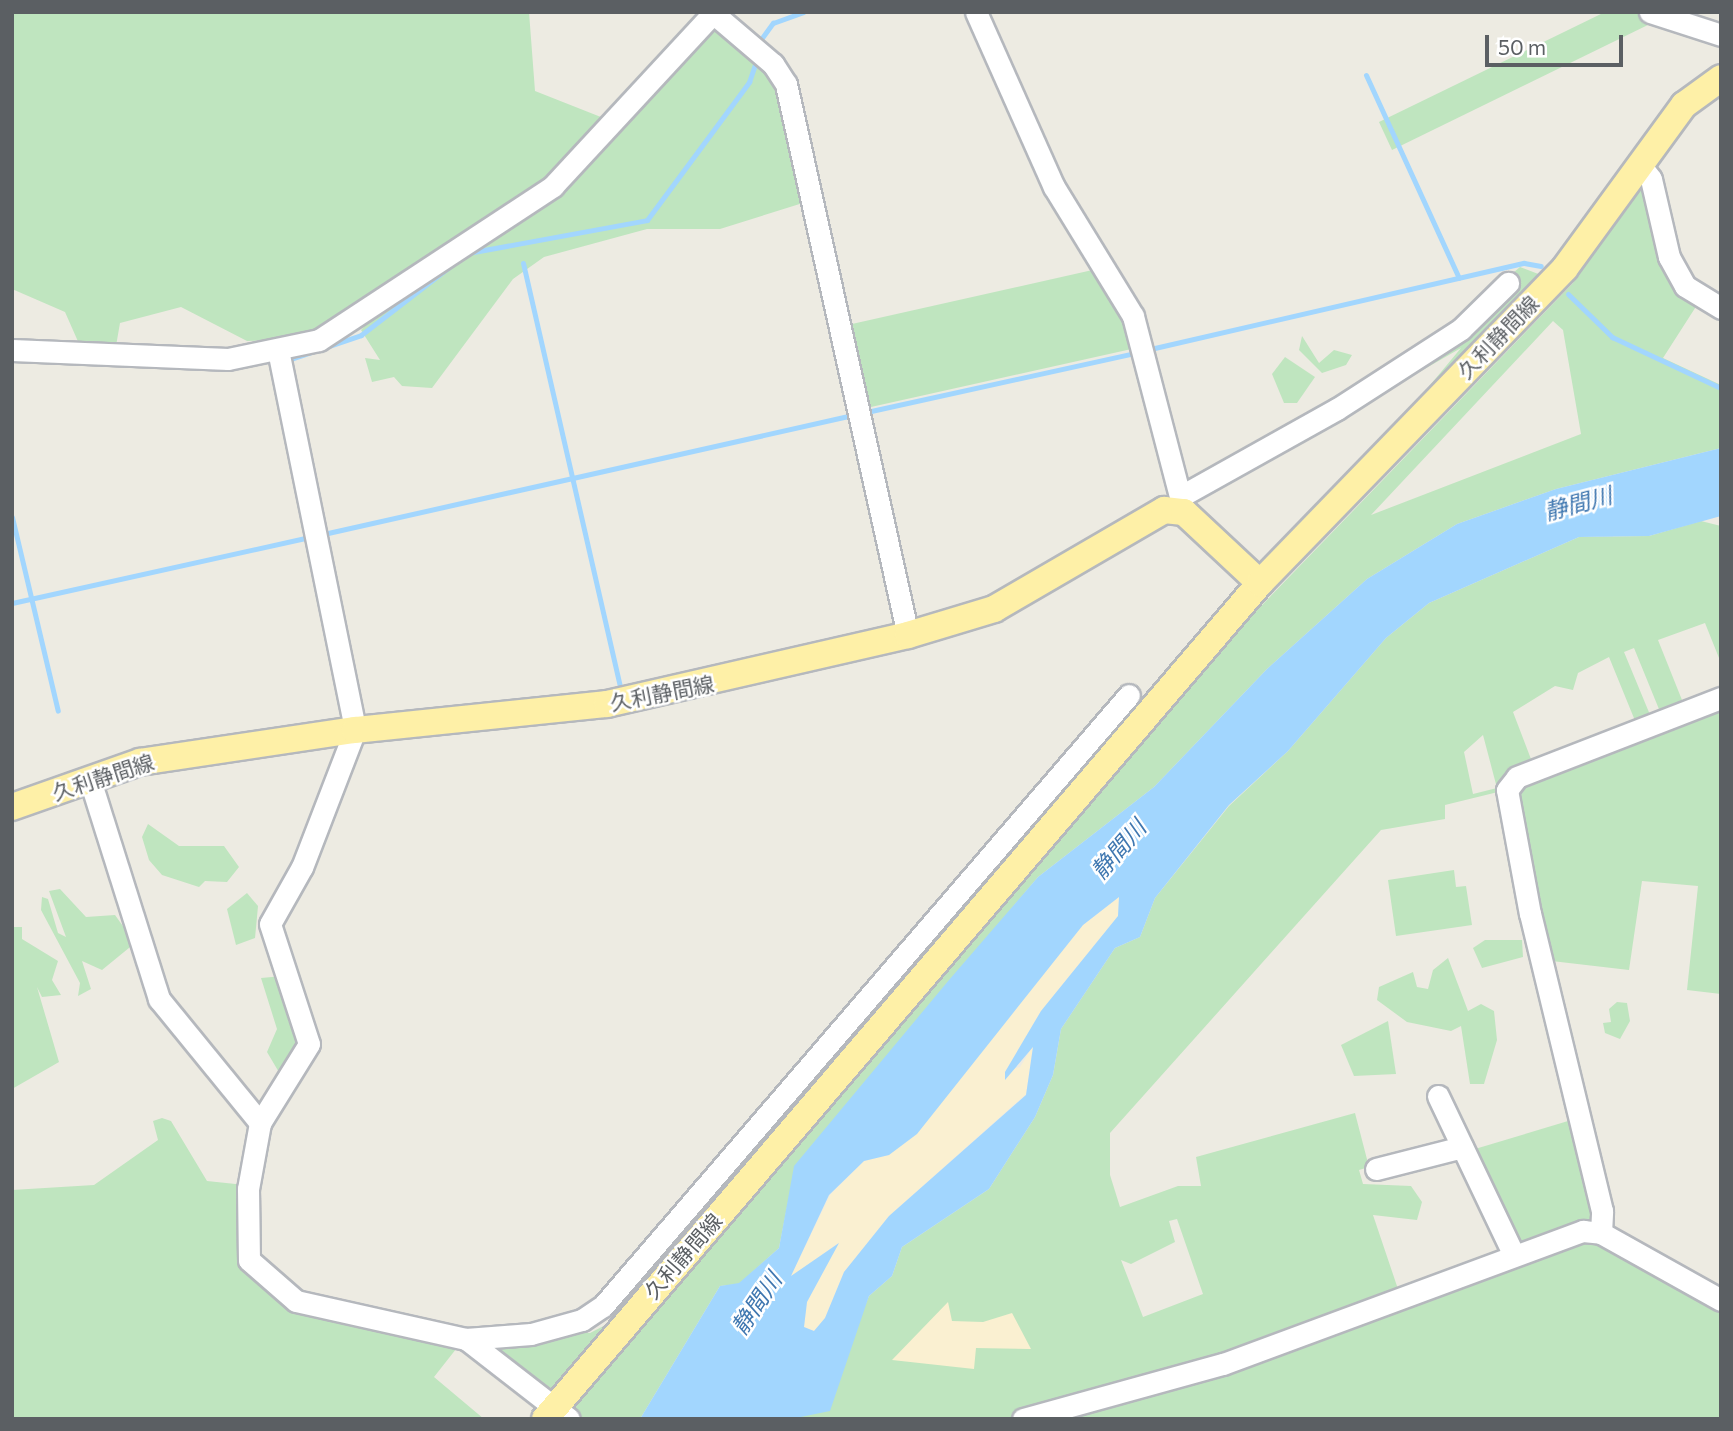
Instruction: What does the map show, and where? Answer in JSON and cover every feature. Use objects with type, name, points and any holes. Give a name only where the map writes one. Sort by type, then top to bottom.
[{"type":"main road","name":"久利静間線","points":[[556,1415],[1259,583],[1565,268],[1684,105],[1721,78]]},
{"type":"main road","name":"久利静間線","points":[[12,807],[140,762],[355,730],[607,704],[908,635],[994,609],[1164,510],[1184,503]]},
{"type":"main road","points":[[1184,503],[1259,583]]},
{"type":"street","points":[[976,12],[1054,187],[1133,316],[1170,474],[1184,503],[1338,409],[1461,329],[1508,283]]},
{"type":"street","points":[[1650,12],[1721,35]]},
{"type":"street","points":[[12,350],[228,359],[278,350],[356,321],[553,186],[714,13],[773,64],[786,84],[908,635]]},
{"type":"street","points":[[1641,166],[1651,179],[1669,257],[1685,285],[1721,307]]},
{"type":"street","points":[[278,350],[355,730],[302,867],[272,912],[270,923],[309,1044],[260,1123],[248,1189],[249,1260],[296,1301],[466,1339],[531,1334],[582,1320],[603,1306],[909,943],[1129,695]]},
{"type":"street","points":[[1601,1233],[1602,1211],[1530,914],[1507,790],[1517,777],[1721,698]]},
{"type":"street","points":[[90,780],[159,999],[260,1123]]},
{"type":"street","points":[[1438,1096],[1514,1255]]},
{"type":"street","points":[[1376,1169],[1462,1147]]},
{"type":"street","points":[[1023,1419],[1223,1364],[1563,1235],[1601,1233],[1721,1300]]},
{"type":"street","points":[[466,1339],[556,1415]]},
{"type":"green space","points":[[12,12],[529,12],[535,91],[611,121],[534,196],[352,313],[297,339],[247,341],[181,307],[120,323],[116,346],[80,346],[65,312],[12,289]]},
{"type":"green space","points":[[1605,12],[1645,12],[1654,22],[1392,150],[1379,122]]},
{"type":"green space","points":[[712,23],[773,69],[806,202],[720,229],[647,229],[544,257],[513,279],[432,388],[402,386],[394,377],[372,382],[365,358],[380,360],[361,330],[381,308],[551,203],[551,195]]},
{"type":"green space","points":[[1643,174],[1697,305],[1663,358],[1721,385],[1721,448],[1556,489],[1457,524],[1367,579],[1267,669],[1154,787],[1038,877],[795,1166],[779,1248],[739,1284],[720,1286],[640,1419],[575,1419],[562,1409],[1154,717],[1573,283]],"holes":[[[1553,321],[1563,330],[1581,434],[1371,515]]]},
{"type":"green space","points":[[1520,267],[1541,275],[1421,396],[1461,348],[1348,413]]},
{"type":"green space","points":[[1097,269],[1123,308],[1136,348],[862,409],[843,326]]},
{"type":"green space","points":[[1302,336],[1319,363],[1334,350],[1352,355],[1346,365],[1322,373],[1299,350]]},
{"type":"green space","points":[[1285,357],[1315,377],[1297,403],[1284,403],[1272,374]]},
{"type":"green space","points":[[1701,521],[1721,526],[1721,663],[1705,623],[1658,640],[1686,710],[1663,719],[1634,648],[1624,652],[1653,722],[1638,728],[1609,657],[1578,673],[1573,690],[1555,686],[1513,712],[1534,767],[1498,792],[1445,805],[1445,819],[1381,830],[1110,1133],[1110,1175],[1120,1207],[1178,1186],[1201,1186],[1196,1157],[1355,1113],[1369,1167],[1359,1170],[1363,1184],[1411,1186],[1422,1202],[1417,1220],[1373,1215],[1400,1295],[1222,1361],[1011,1419],[791,1419],[850,1342],[869,1296],[892,1276],[902,1247],[989,1189],[1035,1117],[1053,1075],[1061,1029],[1115,948],[1140,937],[1155,898],[1229,806],[1288,751],[1386,638],[1429,603],[1579,537],[1649,536]],"holes":[[[1483,735],[1497,788],[1473,794],[1464,752]],[[1177,1219],[1203,1294],[1143,1317],[1121,1260],[1131,1264],[1175,1242],[1169,1221]]]},
{"type":"green space","points":[[1721,700],[1721,994],[1687,990],[1698,886],[1642,881],[1629,970],[1543,960],[1509,791]]},
{"type":"green space","points":[[148,824],[179,846],[224,846],[239,867],[227,882],[205,881],[199,887],[162,875],[149,860],[142,837]]},
{"type":"green space","points":[[1454,870],[1456,887],[1466,886],[1472,925],[1396,936],[1388,880]]},
{"type":"green space","points":[[60,889],[86,917],[115,915],[135,943],[102,970],[82,961],[91,989],[78,996],[80,983],[41,910],[42,897],[48,899],[58,933],[66,937],[49,891]]},
{"type":"green space","points":[[247,893],[258,906],[255,938],[236,945],[227,909]]},
{"type":"green space","points":[[12,927],[22,927],[22,939],[58,961],[52,980],[61,995],[42,997],[37,987],[59,1062],[12,1089]]},
{"type":"green space","points":[[1485,940],[1522,940],[1523,957],[1482,968],[1473,948]]},
{"type":"green space","points":[[1448,958],[1468,1011],[1481,1004],[1494,1011],[1497,1040],[1484,1084],[1470,1084],[1461,1026],[1451,1031],[1407,1022],[1377,1000],[1379,987],[1413,972],[1417,987],[1428,989],[1433,970]]},
{"type":"green space","points":[[283,976],[299,1048],[280,1074],[267,1052],[277,1029],[261,978]]},
{"type":"green space","points":[[1617,1002],[1627,1003],[1630,1021],[1620,1039],[1605,1033],[1603,1023],[1611,1022],[1609,1009]]},
{"type":"green space","points":[[1388,1021],[1396,1074],[1354,1076],[1341,1045]]},
{"type":"green space","points":[[162,1118],[171,1121],[207,1181],[245,1185],[245,1261],[293,1307],[460,1344],[434,1377],[484,1419],[12,1419],[12,1190],[94,1185],[158,1140],[153,1121]]},
{"type":"green space","points":[[1578,1118],[1599,1231],[1513,1252],[1465,1152]]},
{"type":"green space","points":[[1584,1234],[1721,1304],[1721,1419],[1044,1419]]},
{"type":"green space","points":[[619,1318],[553,1400],[478,1343],[561,1330],[590,1333]]},
{"type":"sand","points":[[1119,897],[1118,916],[1041,1011],[1005,1072],[1020,1067],[1033,1046],[1026,1094],[889,1216],[844,1272],[825,1318],[814,1331],[804,1327],[807,1302],[838,1243],[790,1278],[830,1195],[864,1161],[889,1155],[1083,925]]},
{"type":"sand","points":[[948,1302],[952,1321],[983,1322],[1012,1313],[1031,1349],[976,1348],[974,1369],[892,1360]]},
{"type":"water","name":"静間川","points":[[1721,448],[1721,516],[1649,536],[1579,537],[1429,603],[1386,638],[1288,751],[1229,805],[1155,898],[1140,937],[1115,948],[1061,1029],[1053,1075],[1035,1117],[989,1189],[902,1247],[892,1276],[869,1296],[830,1411],[791,1419],[640,1419],[720,1286],[739,1283],[779,1248],[794,1166],[1038,877],[1154,787],[1267,669],[1367,579],[1457,524],[1556,489]],"holes":[[[1119,897],[1118,916],[1041,1011],[1005,1072],[1005,1080],[1033,1047],[1026,1095],[889,1216],[844,1272],[825,1318],[814,1331],[804,1327],[807,1302],[839,1243],[791,1276],[829,1195],[864,1161],[889,1155],[917,1134],[1083,925]]]},
{"type":"waterway","points":[[759,42],[773,23],[803,12]]},
{"type":"waterway","points":[[468,253],[647,220],[749,82],[757,59]]},
{"type":"waterway","points":[[1366,75],[1459,278]]},
{"type":"waterway","points":[[523,263],[620,688]]},
{"type":"waterway","points":[[1146,350],[1524,263],[1541,266]]},
{"type":"waterway","points":[[291,359],[361,335],[452,265]]},
{"type":"waterway","points":[[1568,294],[1612,337],[1721,388]]},
{"type":"waterway","points":[[862,413],[1136,353]]},
{"type":"waterway","points":[[319,535],[853,415]]},
{"type":"waterway","points":[[12,517],[58,711]]},
{"type":"waterway","points":[[12,603],[310,537]]}]
